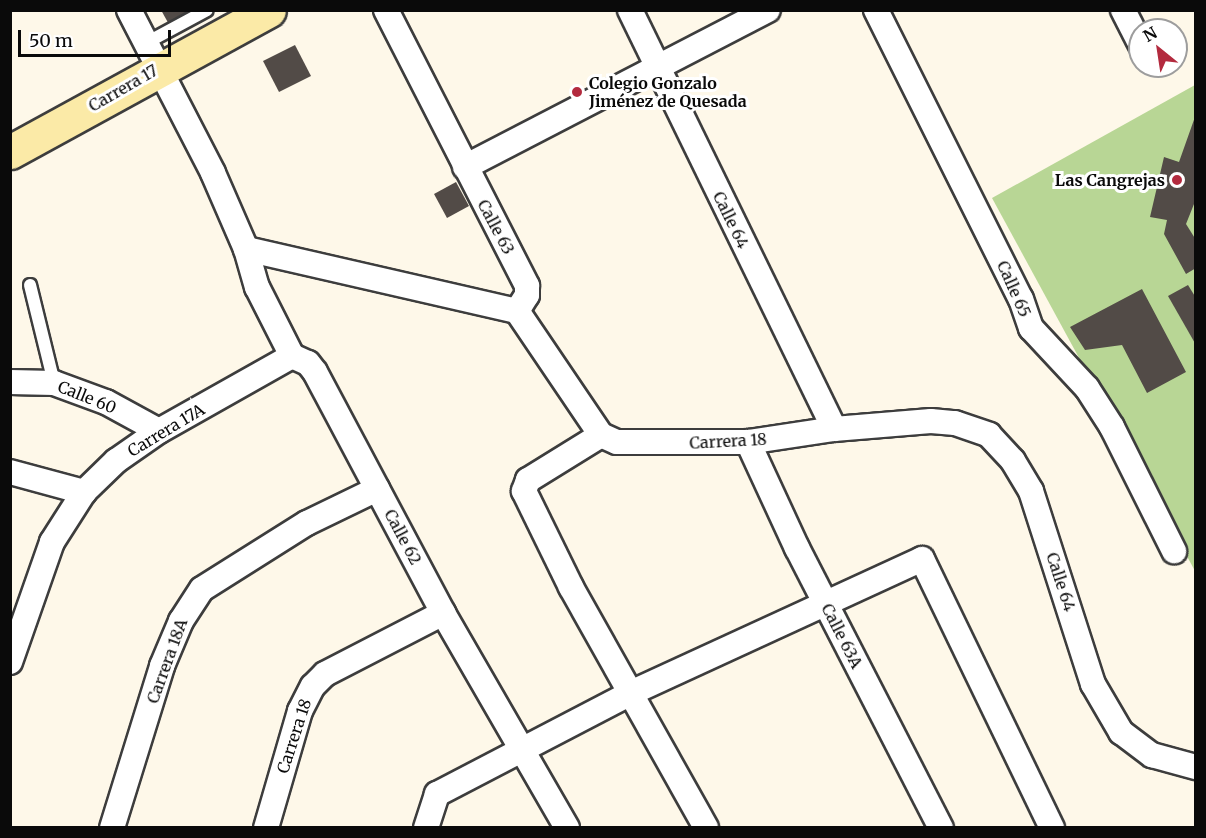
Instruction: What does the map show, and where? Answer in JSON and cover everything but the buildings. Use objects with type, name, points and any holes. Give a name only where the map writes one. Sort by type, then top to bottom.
[{"type":"main road","name":"Carrera 17","points":[[10,152],[152,56],[269,10]]},
{"type":"street","name":"Calle 62","points":[[129,10],[213,173],[246,249],[257,286],[292,356],[308,363],[315,372],[443,613],[567,828]]},
{"type":"street","name":"Calle 63","points":[[386,10],[527,286],[527,295],[518,311]]},
{"type":"street","name":"Calle 64","points":[[630,10],[834,429]]},
{"type":"street","points":[[465,167],[768,10]]},
{"type":"street","name":"Calle 65","points":[[876,10],[1021,299],[1031,328],[1093,397],[1174,551]]},
{"type":"street","points":[[246,249],[518,311],[601,435],[528,480],[524,491],[571,587],[633,692],[705,828]]},
{"type":"street","name":"Carrera 17A","points":[[10,662],[52,542],[84,492],[116,460],[159,431],[292,356]]},
{"type":"street","name":"Calle 60","points":[[10,382],[54,383],[106,402],[159,431]]},
{"type":"street","name":"Calle 64","points":[[955,423],[989,435],[1013,461],[1031,491],[1093,684],[1121,732],[1152,755],[1196,767]]},
{"type":"street","name":"Carrera 18","points":[[601,435],[626,444],[748,442],[834,429],[955,423]]},
{"type":"street","name":"Calle 63A","points":[[748,442],[824,602],[941,828]]},
{"type":"street","points":[[10,472],[84,492]]},
{"type":"street","name":"Carrera 18A","points":[[112,828],[162,666],[181,621],[202,589],[307,523],[377,489]]},
{"type":"street","points":[[426,828],[437,794],[633,692],[824,602],[922,559],[1052,828]]},
{"type":"street","name":"Carrera 18","points":[[266,828],[300,711],[313,686],[325,674],[443,613]]},
{"type":"lane","points":[[152,56],[207,10]]},
{"type":"lane","points":[[30,285],[54,383]]},
{"type":"green space","points":[[1195,85],[1195,571],[992,198]]},
{"type":"place","name":"Colegio Gonzalo Jiménez de Quesada","points":[[577,92]]},
{"type":"place","name":"Las Cangrejas","points":[[1177,180]]}]
